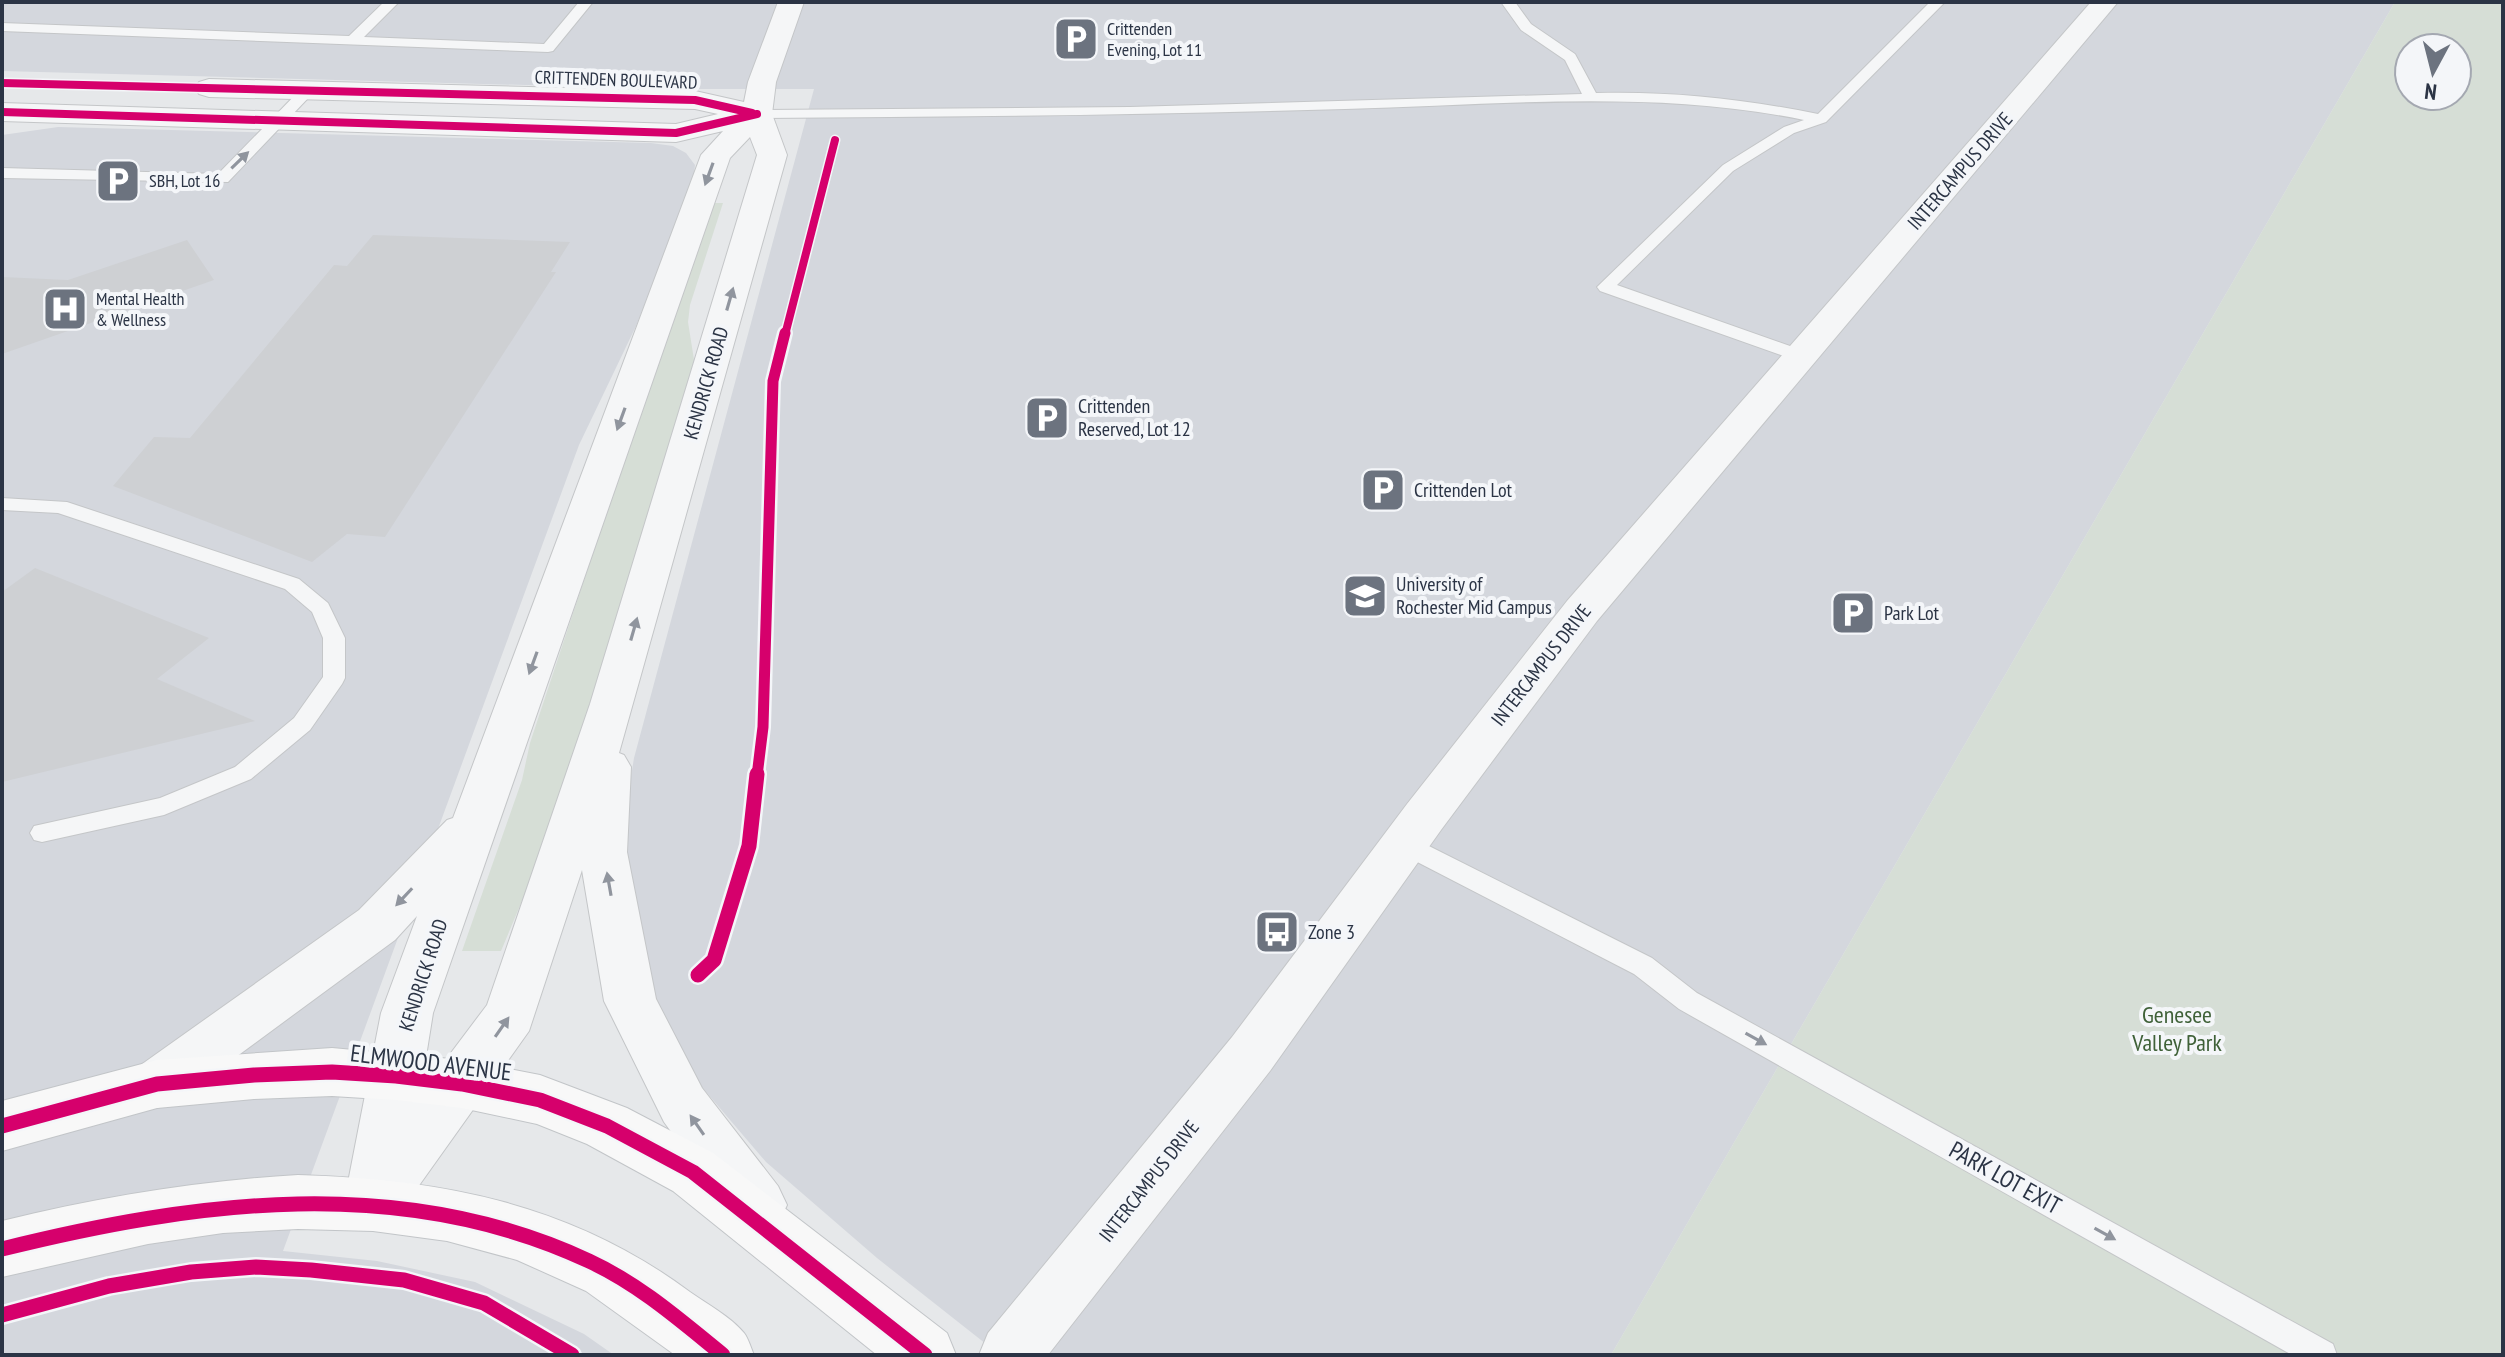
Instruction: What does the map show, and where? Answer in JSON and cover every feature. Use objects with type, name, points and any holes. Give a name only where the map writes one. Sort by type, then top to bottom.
[{"type":"main road","name":"ELMWOOD AVENUE","points":[[2,1126],[157,1084],[332,1072],[462,1084],[540,1100],[607,1126],[693,1172],[925,1355]]},
{"type":"main road","points":[[2,1249],[82,1230],[181,1212],[300,1201],[373,1203],[487,1222],[542,1240],[592,1263],[650,1297],[723,1355]]},
{"type":"street","points":[[2,112],[676,133],[757,114],[762,82],[791,2]]},
{"type":"street","name":"INTERCAMPUS DRIVE","points":[[1010,1355],[1251,1054],[1508,705],[1582,611],[2105,2]]},
{"type":"street","name":"CRITTENDEN BOULEVARD","points":[[2,83],[695,100],[757,114]]},
{"type":"street","name":"KENDRICK ROAD","points":[[757,114],[772,155],[612,704],[510,1015],[373,1203],[407,1013],[716,155],[757,114]]},
{"type":"street","points":[[612,704],[603,852],[630,1001],[683,1105],[734,1177],[798,1252]]},
{"type":"street","points":[[157,1084],[377,925],[476,820]]},
{"type":"lane","points":[[353,40],[392,2]]},
{"type":"lane","points":[[2,27],[548,48],[586,2]]},
{"type":"lane","points":[[1508,2],[1514,15],[1537,38],[1568,54],[1591,98]]},
{"type":"lane","points":[[1801,356],[1606,287],[1728,168],[1789,130],[1821,119],[1938,2]]},
{"type":"lane","points":[[2,173],[222,179],[307,91]]},
{"type":"lane","points":[[757,114],[1130,111],[1656,96],[1752,105],[1821,119]]},
{"type":"lane","points":[[2,504],[60,507],[292,584],[321,608],[334,638],[334,678],[302,724],[243,773],[164,806],[42,833]]},
{"type":"lane","name":"PARK LOT EXIT","points":[[1405,844],[1643,966],[1688,1001],[2322,1355]]},
{"type":"shaded area","name":"University of Rochester Mid Campus","points":[[2,2],[2395,2],[1611,1355],[1000,1355],[877,1258],[766,1162],[701,1086],[654,996],[623,847],[634,758],[814,89],[671,89],[2,71]]},
{"type":"shaded area","points":[[58,127],[651,143],[673,146],[686,153],[695,165],[693,182],[636,326],[579,445],[283,1251],[377,1261],[475,1282],[584,1334],[614,1355],[2,1355],[2,135]]},
{"type":"green space","name":"Genesee Valley Park","points":[[2395,2],[2503,2],[2503,1355],[1611,1355]]},
{"type":"green space","points":[[709,203],[723,203],[690,305],[688,322],[695,366],[585,719],[524,896],[501,951],[462,951],[522,780],[530,743]]},
{"type":"building","points":[[373,235],[570,242],[551,272],[556,272],[385,537],[347,534],[312,562],[113,486],[154,437],[190,438],[334,265],[347,266]]},
{"type":"building","name":"Mental Health & Wellness","points":[[187,240],[214,280],[2,354],[2,277],[68,280]]},
{"type":"building","points":[[35,568],[209,638],[157,679],[255,721],[2,782],[2,592]]},
{"type":"cycle path","points":[[2,83],[695,100],[752,113]]},
{"type":"cycle path","points":[[2,112],[676,133],[757,114]]},
{"type":"cycle path","points":[[698,975],[714,960],[749,846],[763,727],[773,381],[835,140]]},
{"type":"cycle path","points":[[2,1126],[157,1084],[254,1075],[332,1072],[396,1076],[462,1084],[540,1100],[607,1126],[693,1172],[925,1355]]},
{"type":"cycle path","points":[[2,1249],[148,1216],[223,1206],[298,1202],[373,1204],[447,1214],[519,1233],[589,1261],[642,1292],[723,1355]]},
{"type":"cycle path","points":[[2,1315],[109,1286],[191,1272],[256,1267],[311,1270],[404,1280],[484,1303],[572,1355]]},
{"type":"place","name":"Crittenden Evening, Lot 11","points":[[1076,39]]},
{"type":"place","name":"SBH, Lot 16","points":[[118,181]]},
{"type":"place","name":"Mental Health & Wellness","points":[[65,309]]},
{"type":"place","name":"Crittenden Reserved, Lot 12","points":[[1047,418]]},
{"type":"place","name":"Crittenden Lot","points":[[1383,490]]},
{"type":"place","name":"University of Rochester Mid Campus","points":[[1365,596]]},
{"type":"place","name":"Park Lot","points":[[1853,613]]},
{"type":"place","name":"Zone 3","points":[[1277,932]]}]
